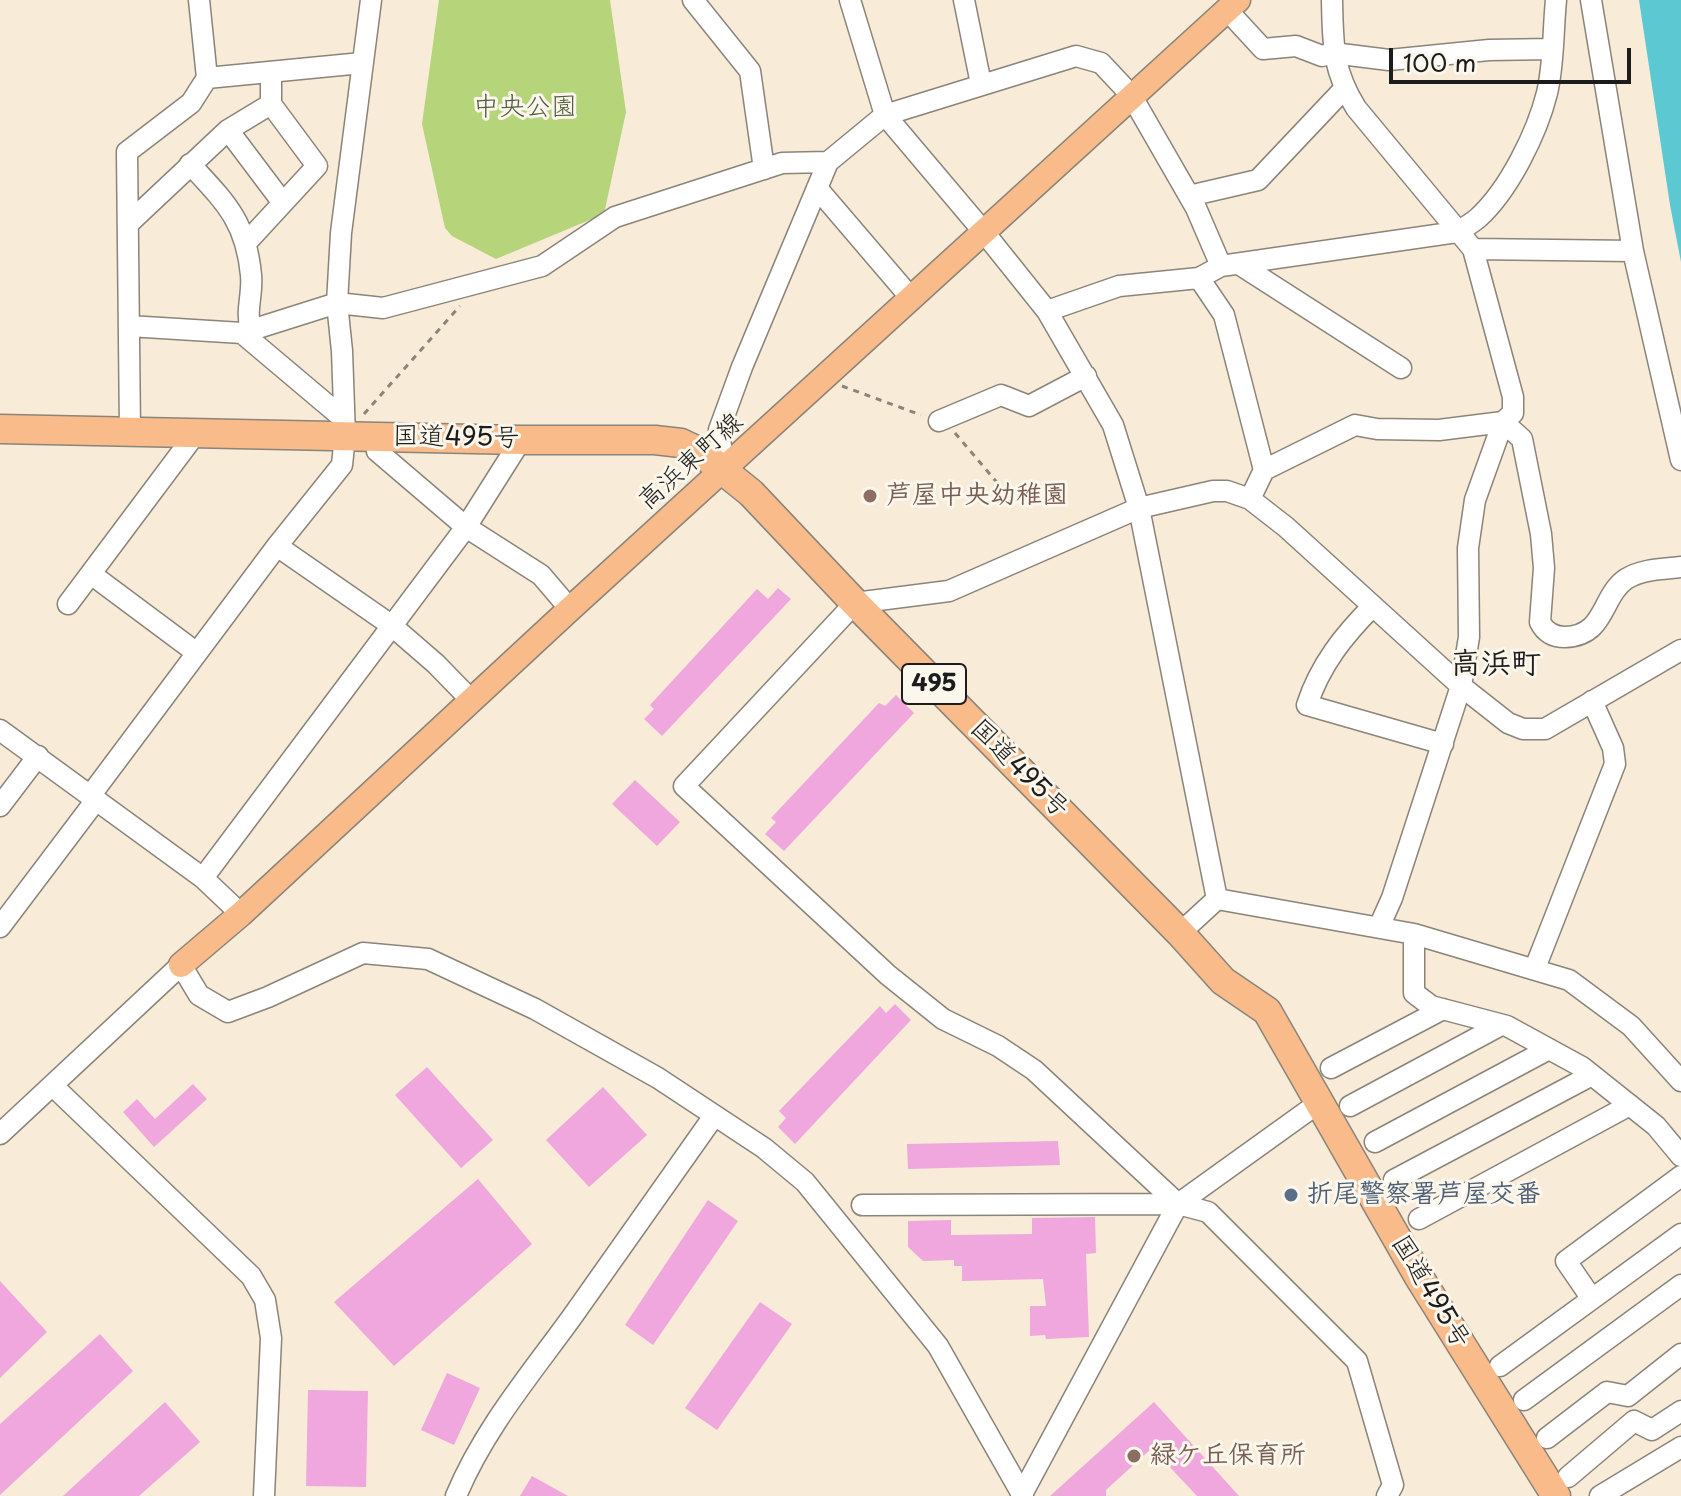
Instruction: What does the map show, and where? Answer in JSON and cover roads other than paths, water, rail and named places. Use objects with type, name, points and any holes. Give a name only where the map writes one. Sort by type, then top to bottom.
[{"type":"highway","name":"国道495号","points":[[0,429],[196,433],[345,427],[378,436],[655,440],[681,443],[700,452],[751,493],[1180,933],[1223,981],[1267,1011],[1419,1277],[1562,1486]]},
{"type":"main road","name":"高浜東町線","points":[[181,965],[241,914],[570,609],[1233,5]]},
{"type":"street","points":[[130,432],[127,152],[191,103],[207,78],[199,0]]},
{"type":"street","points":[[0,927],[197,653],[342,465],[345,427],[337,303],[341,233],[371,0]]},
{"type":"street","points":[[693,0],[750,71],[764,169]]},
{"type":"street","points":[[850,0],[885,115],[1047,311],[1113,425],[1139,508],[1217,899]]},
{"type":"street","points":[[964,0],[981,84]]},
{"type":"street","points":[[1332,0],[1333,53],[1344,89],[1356,108],[1473,249],[1513,397],[1513,413],[1503,422],[1475,500],[1468,548],[1469,637],[1461,686],[1392,898],[1379,927]]},
{"type":"street","points":[[1047,311],[1119,286],[1199,278],[1230,265],[1457,232],[1478,218],[1521,157],[1547,90],[1556,0]]},
{"type":"street","points":[[1591,0],[1633,251],[1681,460]]},
{"type":"street","points":[[1233,5],[1263,49],[1296,46],[1322,56],[1333,53],[1389,60],[1489,50],[1551,49]]},
{"type":"street","points":[[724,471],[719,430],[736,380],[828,162],[885,115],[1076,56],[1101,63],[1131,95],[1230,265],[1401,368]]},
{"type":"street","points":[[207,78],[362,63]]},
{"type":"street","points":[[246,243],[317,166],[271,104],[271,74]]},
{"type":"street","points":[[1189,196],[1258,180],[1344,89]]},
{"type":"street","points":[[128,224],[228,130],[271,104]]},
{"type":"street","points":[[228,130],[283,203]]},
{"type":"street","points":[[129,326],[247,332],[337,303],[383,308],[542,266],[615,217],[782,163],[828,162]]},
{"type":"street","points":[[190,164],[229,206],[246,243],[252,279],[247,332],[345,427]]},
{"type":"street","points":[[817,188],[911,298]]},
{"type":"street","points":[[1473,249],[1633,251]]},
{"type":"street","points":[[1199,278],[1224,315],[1264,470]]},
{"type":"street","points":[[939,421],[1001,395],[1029,406],[1086,376]]},
{"type":"street","points":[[1250,499],[1264,470],[1355,425],[1377,429],[1439,430],[1503,422],[1522,439],[1541,534],[1544,568],[1540,622],[1544,630],[1557,637],[1574,637],[1595,625],[1623,581],[1640,572],[1681,567]]},
{"type":"street","points":[[68,604],[196,433]]},
{"type":"street","points":[[378,436],[377,451],[466,527],[541,575],[570,609]]},
{"type":"street","points":[[203,878],[466,527],[521,440]]},
{"type":"street","points":[[1178,1204],[1034,1070],[998,1046],[943,1019],[888,975],[684,786],[855,603],[949,591],[1139,508],[1213,491],[1227,491],[1250,499],[1286,527],[1461,686],[1508,723],[1523,729],[1545,729],[1681,650]]},
{"type":"street","points":[[277,546],[391,625],[471,700]]},
{"type":"street","points":[[91,574],[197,653]]},
{"type":"street","points":[[1373,606],[1346,633],[1316,680],[1307,705],[1443,744]]},
{"type":"street","points":[[1535,968],[1615,764],[1613,748],[1592,701]]},
{"type":"street","points":[[0,730],[203,878],[241,914]]},
{"type":"street","points":[[0,806],[38,756]]},
{"type":"street","points":[[1217,899],[1414,934],[1569,980],[1631,1026],[1674,1065],[1681,1081]]},
{"type":"street","points":[[1180,933],[1217,899]]},
{"type":"street","points":[[1414,934],[1414,993],[1431,1006],[1501,1025],[1592,1075],[1656,1126],[1681,1156]]},
{"type":"street","points":[[0,1134],[181,965],[199,995],[228,1012],[363,953],[428,959],[535,1009],[658,1078],[764,1148],[805,1182],[938,1346],[1022,1496]]},
{"type":"street","points":[[1331,1068],[1443,1009]]},
{"type":"street","points":[[1350,1106],[1501,1025]]},
{"type":"street","points":[[1375,1142],[1549,1049]]},
{"type":"street","points":[[1394,1180],[1592,1075]]},
{"type":"street","points":[[53,1086],[251,1276],[265,1300],[271,1338],[264,1496]]},
{"type":"street","points":[[1022,1496],[1178,1204],[1320,1102]]},
{"type":"street","points":[[1419,1219],[1630,1105]]},
{"type":"street","points":[[456,1496],[506,1403],[571,1318],[714,1116]]},
{"type":"street","points":[[1592,1299],[1566,1261],[1681,1176]]},
{"type":"street","points":[[862,1205],[1178,1204],[1208,1212],[1357,1361],[1393,1485],[1387,1496]]},
{"type":"street","points":[[1500,1366],[1681,1234]]},
{"type":"street","points":[[1524,1400],[1681,1285]]},
{"type":"street","points":[[1547,1438],[1607,1392],[1628,1396],[1681,1354]]},
{"type":"street","points":[[1562,1486],[1634,1421],[1652,1430],[1681,1411]]},
{"type":"street","points":[[1600,1496],[1681,1447]]},
{"type":"water","points":[[1639,0],[1681,0],[1681,262],[1670,205]]},
{"type":"place","name":"芦屋中央幼稚園","points":[[870,496]]},
{"type":"place","name":"折尾警察署芦屋交番","points":[[1291,1195]]},
{"type":"place","name":"緑ケ丘保育所","points":[[1134,1456]]},
{"type":"district","name":"高浜町","points":[[1496,665]]},
{"type":"park label","name":"中央公園","points":[[525,108]]}]
